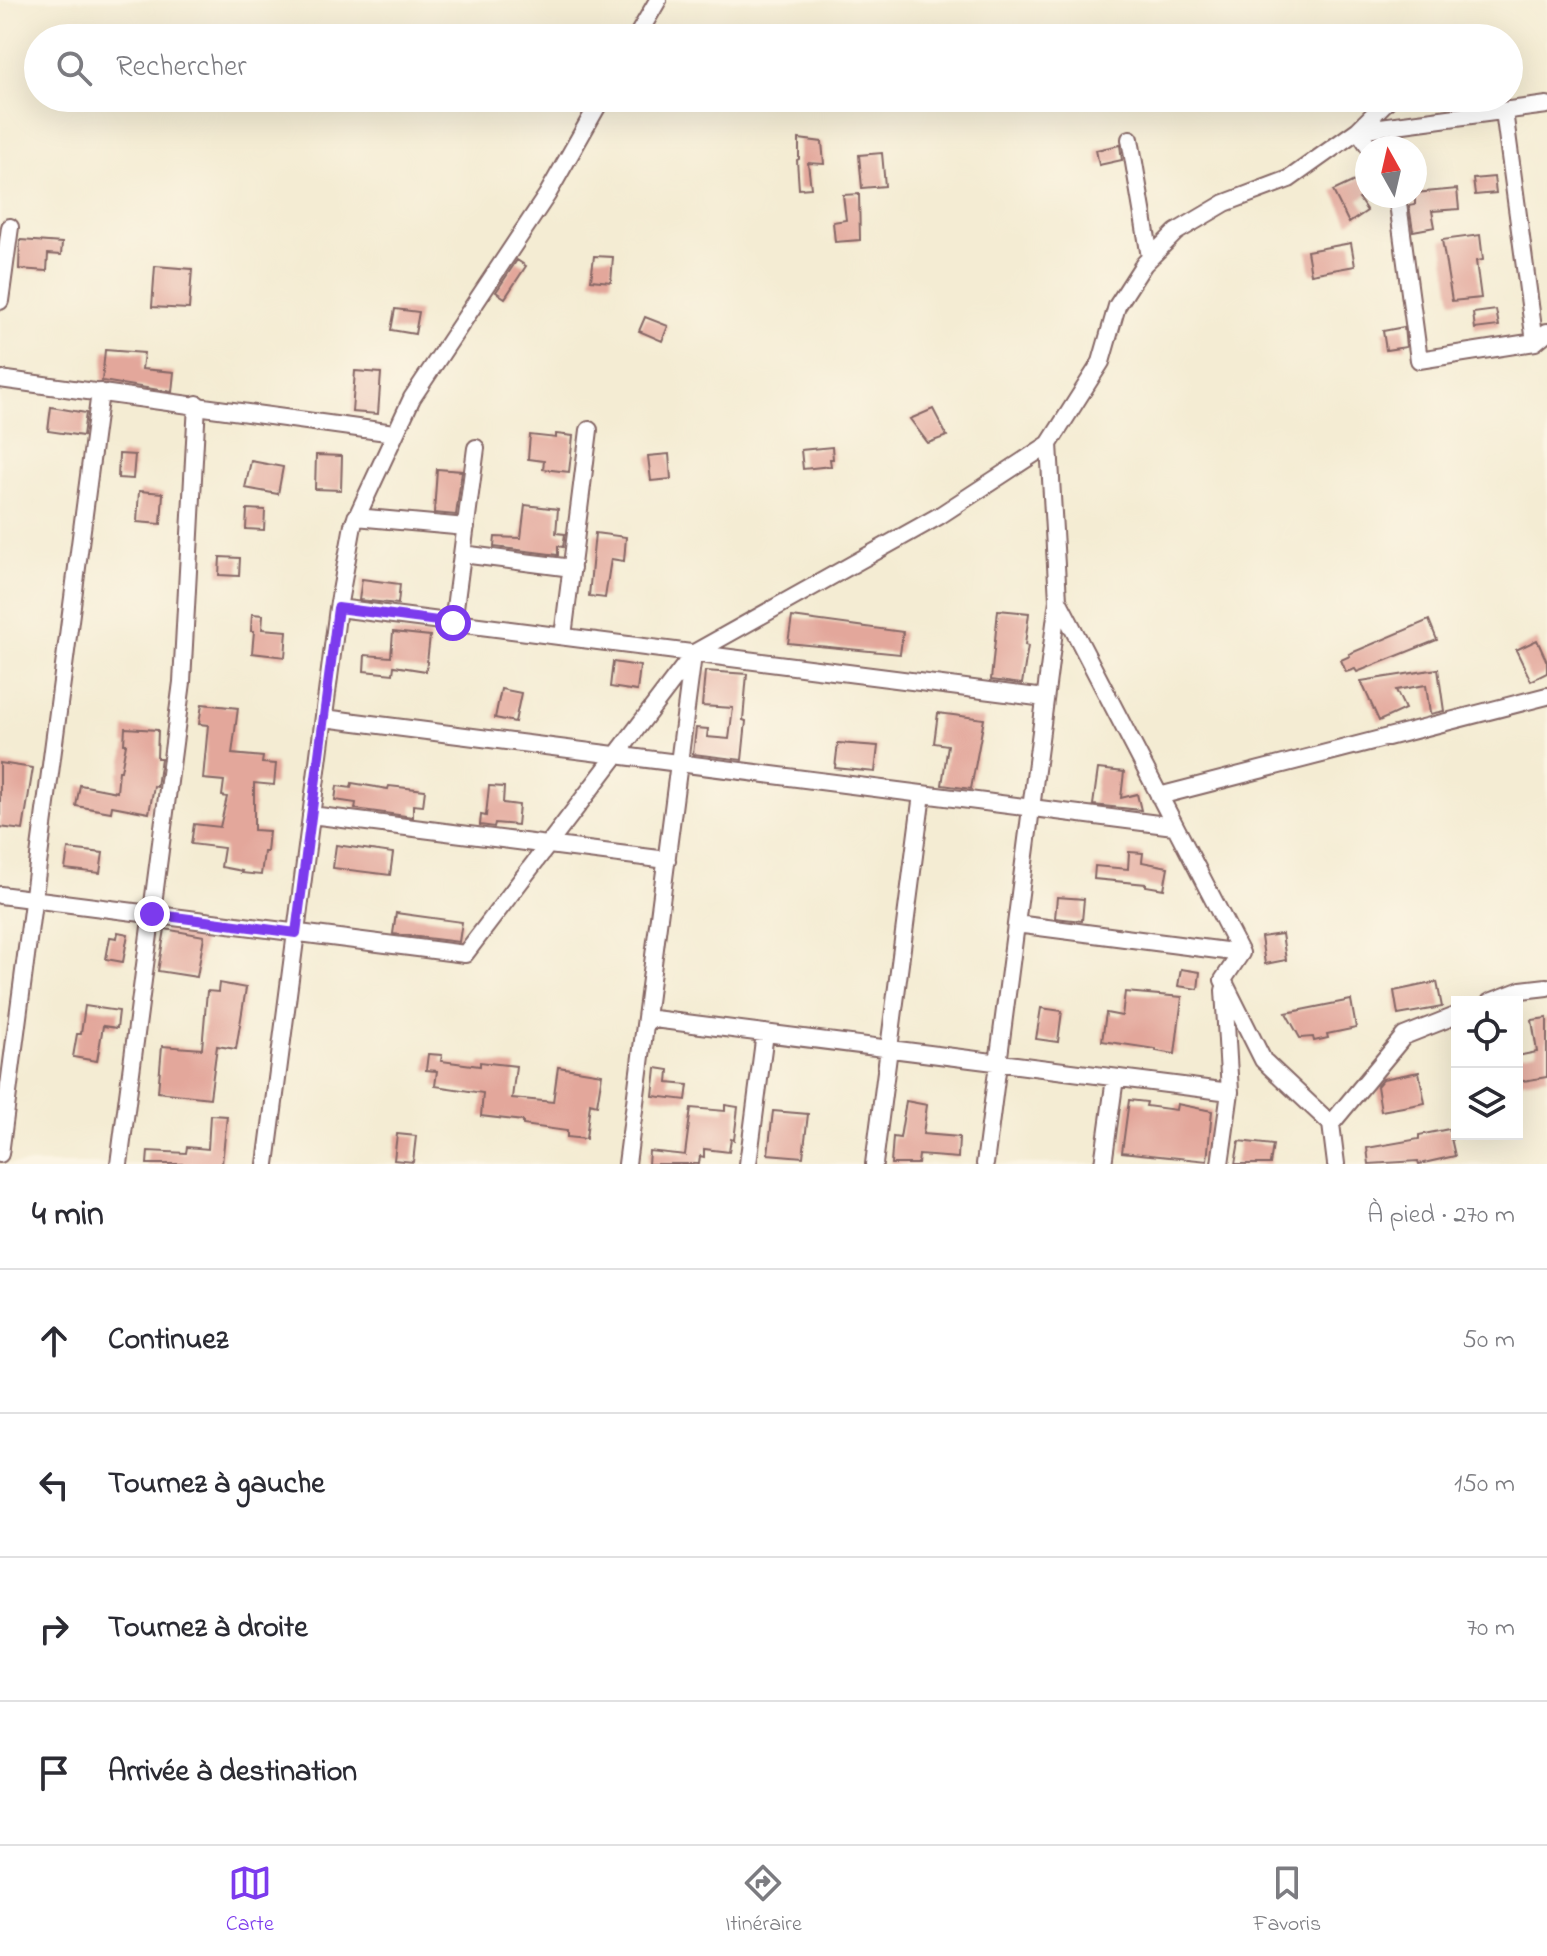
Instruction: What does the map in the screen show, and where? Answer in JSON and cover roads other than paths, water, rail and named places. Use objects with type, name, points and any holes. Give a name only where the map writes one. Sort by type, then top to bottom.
[{"type":"street","points":[[644,24],[658,0]]},
{"type":"street","points":[[1523,108],[1547,105]]},
{"type":"street","points":[[266,1164],[338,608],[353,525],[412,398],[547,195],[594,112]]},
{"type":"street","points":[[0,895],[465,954],[694,653],[939,516],[1049,444],[1101,362],[1117,306],[1150,257],[1176,232],[1225,203],[1289,179],[1358,130],[1376,112]]},
{"type":"street","points":[[1358,130],[1496,112]]},
{"type":"street","points":[[1399,208],[1419,360],[1541,337],[1504,112]]},
{"type":"street","points":[[1358,130],[1362,136]]},
{"type":"street","points":[[1130,139],[1150,257]]},
{"type":"street","points":[[0,301],[10,227]]},
{"type":"street","points":[[0,379],[394,433]]},
{"type":"street","points":[[0,1154],[100,392]]},
{"type":"street","points":[[119,1164],[182,682],[197,404]]},
{"type":"street","points":[[563,636],[589,430]]},
{"type":"street","points":[[985,1164],[1058,600],[1049,444]]},
{"type":"street","points":[[453,623],[476,448]]},
{"type":"street","points":[[356,517],[466,527]]},
{"type":"street","points":[[462,554],[572,568]]},
{"type":"street","points":[[1058,600],[1241,953]]},
{"type":"street","points":[[338,608],[1045,698]]},
{"type":"street","points":[[627,1164],[694,653]]},
{"type":"street","points":[[1159,796],[1547,696]]},
{"type":"street","points":[[324,718],[1174,826]]},
{"type":"street","points":[[874,1164],[922,794]]},
{"type":"street","points":[[311,815],[667,860]]},
{"type":"street","points":[[1016,924],[1241,953]]},
{"type":"street","points":[[1220,1164],[1230,1092],[1223,980],[1241,953]]},
{"type":"street","points":[[1223,980],[1263,1060],[1331,1124],[1336,1164]]},
{"type":"street","points":[[1506,996],[1521,990],[1547,987]]},
{"type":"street","points":[[1331,1124],[1404,1036],[1451,1017]]},
{"type":"street","points":[[646,1018],[1230,1092]]},
{"type":"street","points":[[748,1164],[765,1033]]},
{"type":"street","points":[[1103,1164],[1115,1078]]}]
